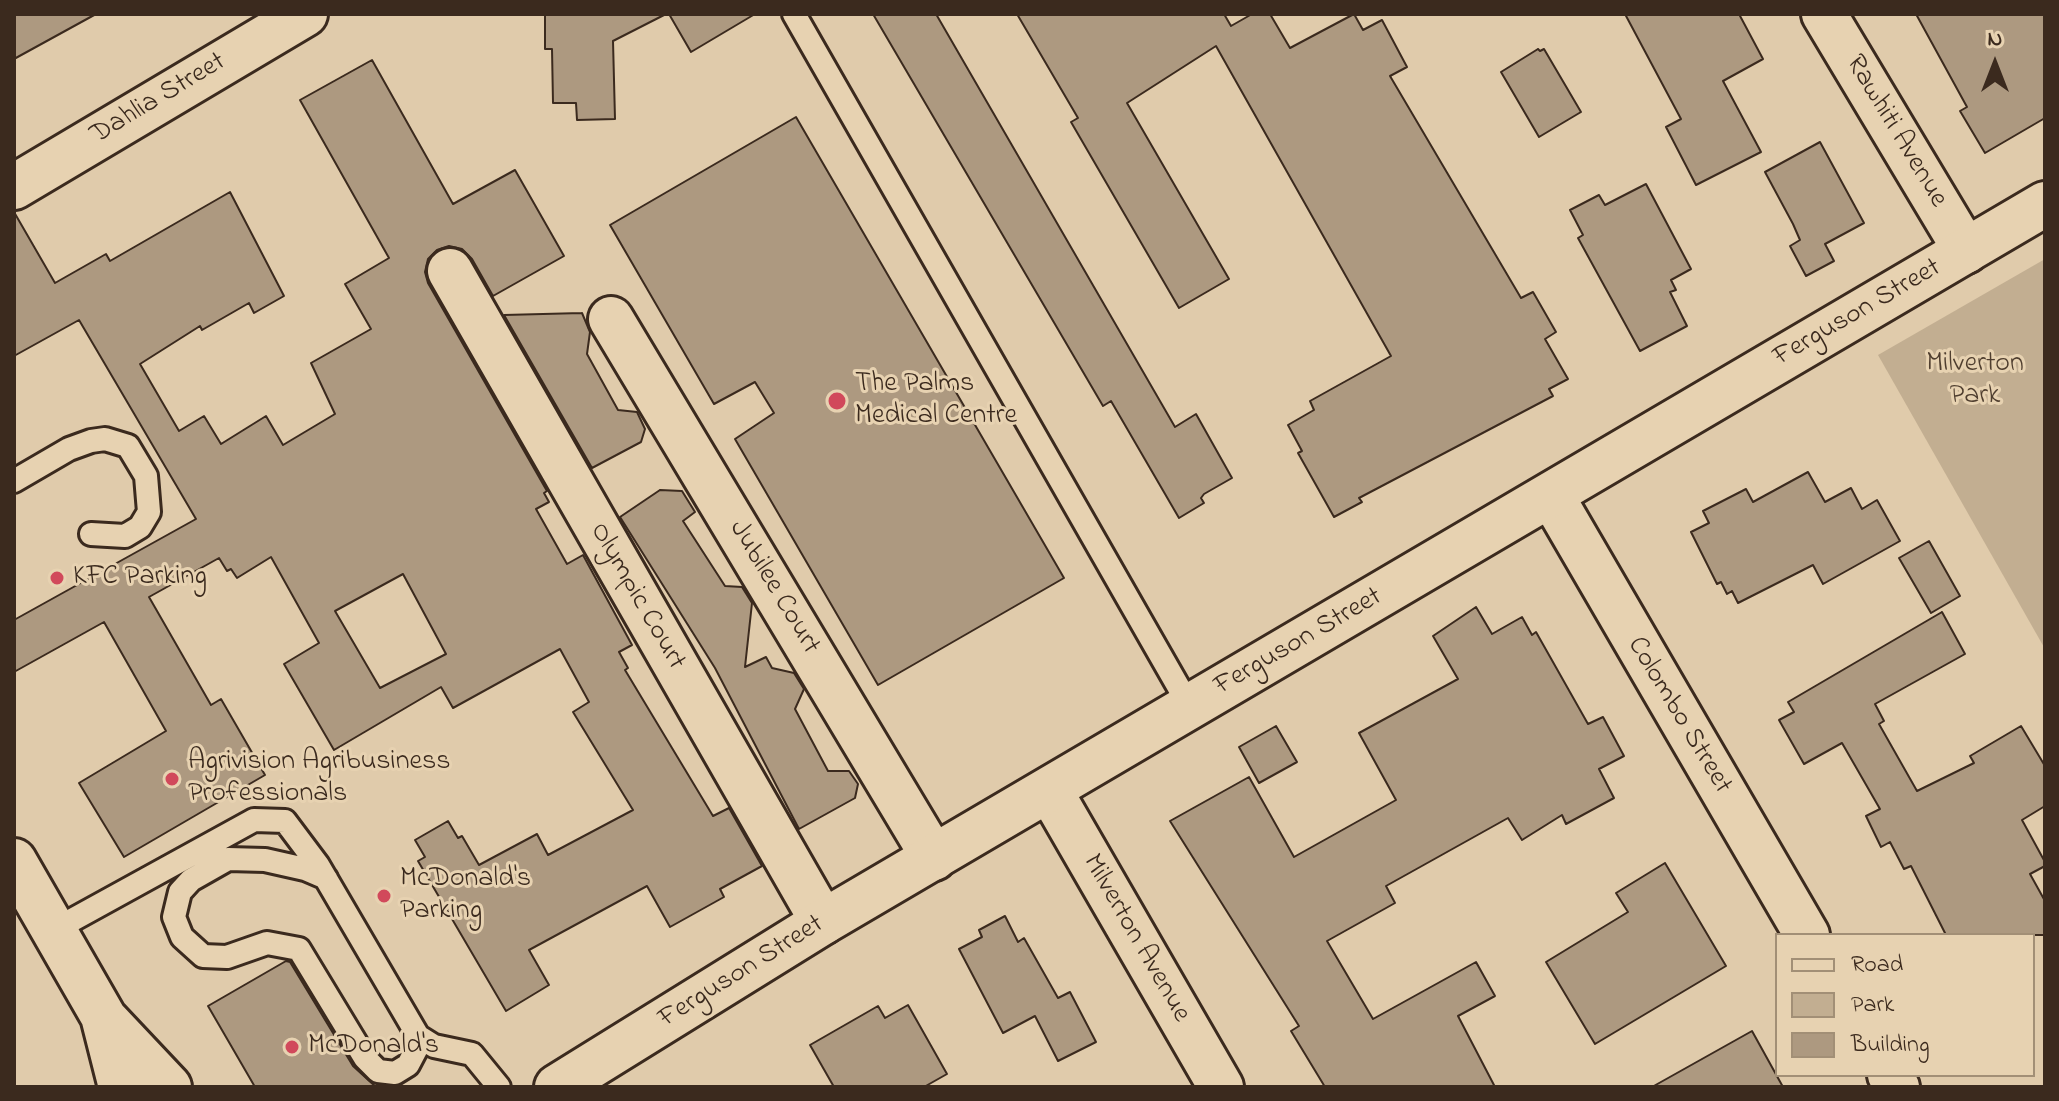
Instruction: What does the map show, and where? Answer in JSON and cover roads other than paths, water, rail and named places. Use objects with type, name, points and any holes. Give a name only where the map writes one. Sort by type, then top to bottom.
[{"type":"street","name":"Dahlia Street","points":[[14,187],[305,14]]},
{"type":"street","name":"Rawhiti Avenue","points":[[1824,14],[1966,251]]},
{"type":"street","name":"Ferguson Street","points":[[557,1087],[823,922],[2045,204]]},
{"type":"street","name":"Olympic Court","points":[[450,271],[823,922]]},
{"type":"street","name":"Jubilee Court","points":[[611,319],[934,858]]},
{"type":"street","name":"Colombo Street","points":[[1551,495],[1806,933]]},
{"type":"street","name":"Milverton Avenue","points":[[1050,791],[1221,1087]]},
{"type":"street","points":[[14,861],[103,1016],[169,1087]]},
{"type":"street","points":[[103,1016],[121,1087]]},
{"type":"lane","points":[[794,14],[1190,707]]},
{"type":"lane","points":[[14,481],[69,449],[91,441],[105,439],[128,446],[146,476],[149,512],[140,527],[125,536],[91,534]]},
{"type":"lane","points":[[54,930],[209,844],[264,818],[285,821],[326,878],[418,1043]]},
{"type":"lane","points":[[326,878],[305,869],[265,860],[228,859],[185,886],[173,909],[177,926],[188,945],[211,957],[227,957],[267,943],[299,949],[371,1065],[378,1071],[395,1073],[408,1065],[418,1043]]},
{"type":"lane","points":[[418,1043],[472,1054],[499,1087]]},
{"type":"place","name":"The Palms Medical Centre","points":[[837,401]]},
{"type":"place","name":"KFC Parking","points":[[57,578]]},
{"type":"place","name":"Agrivision Agribusiness Professionals","points":[[172,779]]},
{"type":"place","name":"McDonald's Parking","points":[[384,896]]},
{"type":"place","name":"McDonald's","points":[[292,1047]]},
{"type":"park label","name":"Milverton Park","points":[[1975,381]]}]
